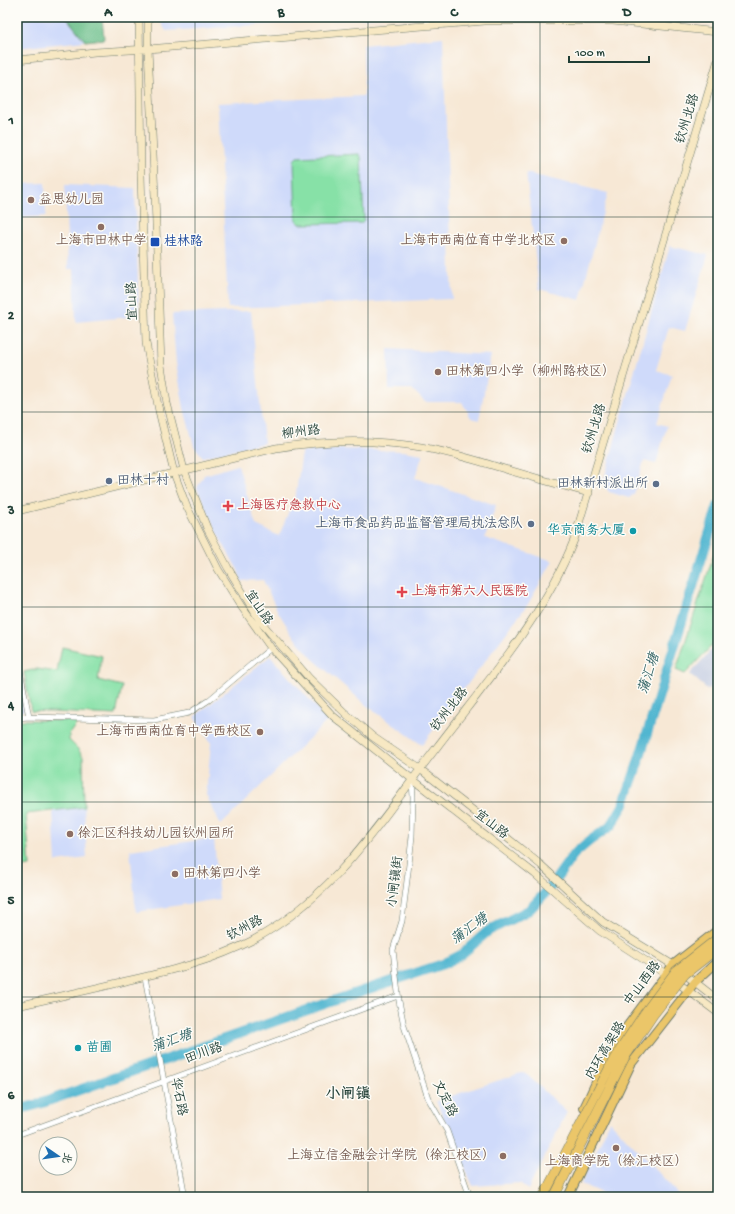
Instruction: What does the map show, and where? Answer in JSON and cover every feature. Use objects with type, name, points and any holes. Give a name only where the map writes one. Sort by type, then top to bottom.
[{"type":"highway","name":"内环高架路","points":[[543,1197],[614,1059],[644,1014],[676,971],[718,938]]},
{"type":"highway","name":"内环高架路","points":[[554,1197],[625,1057],[653,1016],[685,974],[718,948]]},
{"type":"main road","name":"宜山路","points":[[139,17],[141,167],[146,343],[159,411],[174,473],[186,505],[218,569],[241,606],[271,648],[333,716],[535,874],[600,931],[666,974],[718,1013]]},
{"type":"main road","name":"宜山路","points":[[148,17],[161,365],[167,403],[184,470],[207,528],[236,581],[260,621],[308,678],[338,707],[373,737],[420,768],[541,865],[603,922],[672,965],[718,1000]]},
{"type":"main road","points":[[17,60],[95,52],[139,50],[486,21],[605,21],[718,32]]},
{"type":"main road","name":"钦州北路","points":[[420,768],[509,653],[544,602],[558,578],[574,540],[718,60]]},
{"type":"main road","name":"柳州路","points":[[17,512],[276,448],[327,442],[375,442],[421,447],[451,453],[589,493]]},
{"type":"main road","name":"钦州路","points":[[17,1006],[185,967],[233,950],[261,936],[290,917],[326,887],[342,871],[420,768]]},
{"type":"main road","name":"中山西路","points":[[543,1197],[614,1044],[672,965],[718,930]]},
{"type":"main road","points":[[568,1197],[631,1064],[695,982],[718,961]]},
{"type":"street","points":[[427,26],[428,17]]},
{"type":"street","points":[[654,17],[655,26]]},
{"type":"street","points":[[17,718],[154,720],[189,713],[209,700],[271,648]]},
{"type":"street","points":[[17,655],[28,717]]},
{"type":"street","name":"小闸镇街","points":[[397,986],[393,950],[403,914],[412,836],[412,779]]},
{"type":"street","name":"华石路","points":[[145,977],[185,1197]]},
{"type":"street","name":"文定路","points":[[397,986],[404,1026],[426,1093],[447,1131],[470,1197]]},
{"type":"street","name":"田川路","points":[[17,1135],[398,996]]},
{"type":"shaded area","points":[[17,17],[102,17],[104,39],[17,48]]},
{"type":"shaded area","points":[[159,17],[384,17],[166,31],[159,20]]},
{"type":"shaded area","points":[[443,37],[452,299],[228,308],[218,103],[364,96],[363,45]]},
{"type":"shaded area","name":"上海市西南位育中学北校区","points":[[526,173],[608,193],[580,300],[539,289]]},
{"type":"shaded area","name":"益思幼儿园","points":[[45,183],[46,216],[17,218],[17,184]]},
{"type":"shaded area","name":"上海市田林中学","points":[[65,185],[135,188],[139,316],[76,322],[74,269],[68,269]]},
{"type":"shaded area","points":[[670,246],[708,255],[685,331],[669,327],[656,370],[672,375],[657,423],[667,426],[656,464],[644,461],[634,494],[629,498],[609,492],[604,485],[604,479]]},
{"type":"shaded area","points":[[251,311],[264,443],[203,457],[194,446],[184,408],[176,363],[172,314]]},
{"type":"shaded area","name":"田林第四小学（柳州路校区）","points":[[388,349],[491,355],[479,420],[471,418],[462,402],[425,402],[412,389],[389,389]]},
{"type":"shaded area","name":"上海市第六人民医院","points":[[341,449],[403,451],[423,454],[415,478],[496,505],[485,538],[553,561],[528,604],[422,745],[366,705],[313,659],[294,637],[278,612],[263,580],[241,581],[238,570],[218,535],[197,488],[204,475],[238,465],[256,525],[279,536],[296,493],[302,452]]},
{"type":"shaded area","points":[[718,642],[718,679],[708,690],[690,674]]},
{"type":"shaded area","name":"上海市西南位育中学西校区","points":[[270,656],[328,720],[221,825],[206,795],[211,743],[194,717]]},
{"type":"shaded area","points":[[17,675],[24,711],[17,712]]},
{"type":"shaded area","name":"徐汇区科技幼儿园钦州园所","points":[[84,807],[87,858],[56,862],[53,811]]},
{"type":"shaded area","name":"田林第四小学","points":[[214,838],[219,899],[136,912],[130,850]]},
{"type":"shaded area","name":"上海立信金融会计学院（徐汇校区）","points":[[524,1072],[567,1112],[528,1190],[520,1183],[473,1186],[436,1101]]},
{"type":"shaded area","name":"上海商学院（徐汇校区）","points":[[610,1121],[674,1189],[679,1197],[610,1197],[581,1184]]},
{"type":"green space","points":[[66,17],[102,17],[104,39],[85,41]]},
{"type":"green space","points":[[359,154],[361,157],[364,220],[361,223],[300,224],[296,220],[294,160],[297,157]]},
{"type":"green space","points":[[718,542],[718,639],[685,674],[676,670]]},
{"type":"green space","points":[[62,647],[102,656],[98,680],[122,686],[116,715],[31,711],[24,672],[37,669],[57,672]]},
{"type":"green space","points":[[17,721],[79,721],[69,734],[69,740],[78,749],[83,757],[84,807],[26,814],[30,866],[17,868]]},
{"type":"waterway","name":"蒲汇塘","points":[[17,1110],[39,1104],[443,964],[461,955],[488,931],[529,910],[549,889],[573,855],[588,842],[611,826],[623,806],[637,766],[718,506]]},
{"type":"place","name":"益思幼儿园","points":[[31,200]]},
{"type":"place","name":"上海市田林中学","points":[[101,227]]},
{"type":"place","name":"上海市西南位育中学北校区","points":[[564,241]]},
{"type":"place","name":"桂林路","points":[[155,242]]},
{"type":"place","name":"田林第四小学（柳州路校区）","points":[[438,372]]},
{"type":"place","name":"田林十村","points":[[109,481]]},
{"type":"place","name":"田林新村派出所","points":[[656,484]]},
{"type":"place","name":"上海医疗急救中心","points":[[228,506]]},
{"type":"place","name":"上海市食品药品监督管理局执法总队","points":[[531,524]]},
{"type":"place","name":"华京商务大厦","points":[[633,531]]},
{"type":"place","name":"上海市第六人民医院","points":[[402,592]]},
{"type":"place","name":"上海市西南位育中学西校区","points":[[260,732]]},
{"type":"place","name":"徐汇区科技幼儿园钦州园所","points":[[70,834]]},
{"type":"place","name":"田林第四小学","points":[[175,874]]},
{"type":"place","name":"苗圃","points":[[78,1048]]},
{"type":"place","name":"上海商学院（徐汇校区）","points":[[616,1148]]},
{"type":"place","name":"上海立信金融会计学院（徐汇校区）","points":[[503,1156]]},
{"type":"district","name":"小闸镇","points":[[348,1095]]}]
